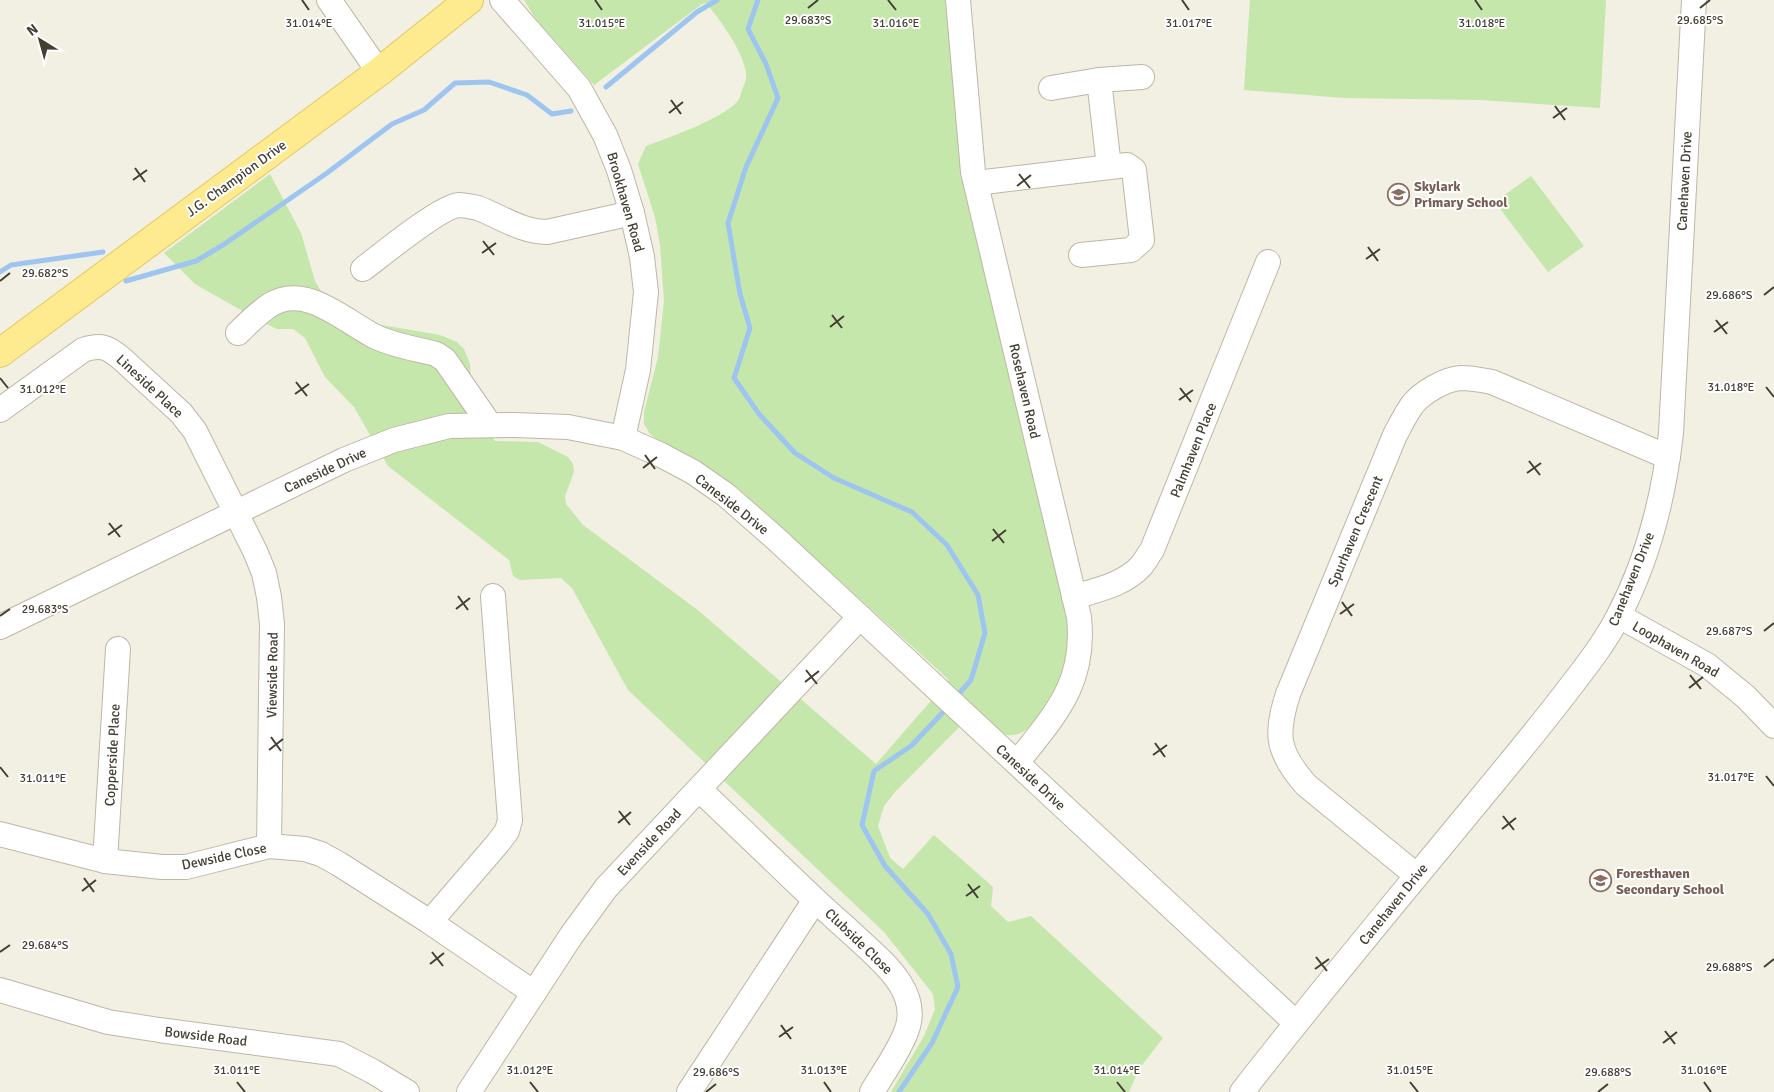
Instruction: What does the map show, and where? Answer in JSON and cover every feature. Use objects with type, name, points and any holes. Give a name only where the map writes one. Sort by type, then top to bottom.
[{"type":"main road","name":"J.G. Champion Drive","points":[[0,354],[379,72],[470,0]]},
{"type":"street","points":[[329,0],[379,72]]},
{"type":"street","name":"Brookhaven Road","points":[[502,0],[579,88],[620,170],[632,213],[642,256],[646,292],[638,370],[622,438]]},
{"type":"street","name":"Rosehaven Road","points":[[958,0],[973,172],[1074,597],[1080,632],[1080,646],[1075,676],[1062,704],[1017,763]]},
{"type":"street","name":"Canehaven Drive","points":[[1242,1092],[1591,661],[1619,616],[1647,549],[1658,510],[1668,457],[1694,0]]},
{"type":"street","points":[[1051,88],[1099,80],[1142,76]]},
{"type":"street","points":[[1099,80],[1109,167]]},
{"type":"street","points":[[976,183],[1127,165],[1134,170],[1142,240],[1130,250],[1081,255]]},
{"type":"street","points":[[363,269],[440,212],[458,205],[476,208],[525,229],[537,232],[547,232],[632,213]]},
{"type":"street","name":"Palmhaven Place","points":[[1074,597],[1110,586],[1127,578],[1141,566],[1152,550],[1268,262]]},
{"type":"street","points":[[238,333],[271,304],[285,299],[301,298],[317,304],[376,337],[436,354],[445,360],[490,425]]},
{"type":"street","name":"Lineside Place","points":[[0,410],[83,350],[102,346],[122,359],[181,413],[195,431],[235,512]]},
{"type":"street","name":"Spurhaven Crescent","points":[[1416,875],[1306,785],[1291,768],[1283,752],[1280,734],[1280,718],[1288,694],[1406,414],[1415,402],[1442,384],[1458,378],[1474,378],[1492,382],[1668,457]]},
{"type":"street","name":"Caneside Drive","points":[[0,627],[344,460],[394,440],[450,426],[490,425],[568,426],[622,438],[693,472],[726,496],[774,537],[1296,1023]]},
{"type":"street","name":"Viewside Road","points":[[235,512],[256,551],[264,573],[272,624],[269,846]]},
{"type":"street","points":[[430,922],[498,843],[507,831],[510,820],[493,596]]},
{"type":"street","name":"Loophaven Road","points":[[1619,616],[1707,665],[1746,697],[1774,726]]},
{"type":"street","name":"Evenside Road","points":[[469,1092],[571,936],[606,888],[860,617]]},
{"type":"street","name":"Copperside Place","points":[[105,861],[118,649]]},
{"type":"street","name":"Clubside Close","points":[[699,789],[884,963],[898,979],[907,997],[910,1016],[907,1030],[872,1092]]},
{"type":"street","name":"Dewside Close","points":[[0,834],[105,861],[162,867],[186,866],[269,846],[305,849],[322,854],[430,922],[534,993]]},
{"type":"street","name":"Clubside Close","points":[[689,1092],[815,900]]},
{"type":"street","name":"Bowside Road","points":[[0,990],[108,1022],[339,1054],[407,1092]]},
{"type":"green space","points":[[524,0],[945,0],[964,174],[1065,610],[1069,647],[1060,684],[1048,705],[1031,726],[1022,733],[1012,735],[1002,733],[977,709],[895,792],[884,806],[878,826],[890,858],[903,869],[934,835],[993,887],[991,906],[1008,922],[1031,916],[1163,1038],[1139,1069],[1129,1092],[891,1092],[924,1036],[935,1009],[933,994],[884,932],[628,690],[572,588],[561,578],[520,580],[513,576],[509,560],[388,466],[354,407],[325,377],[305,338],[293,329],[277,329],[260,321],[195,284],[164,253],[270,174],[301,233],[315,281],[327,301],[370,323],[440,335],[457,342],[464,349],[470,364],[472,407],[495,441],[538,442],[568,457],[573,464],[574,472],[565,496],[566,504],[583,525],[699,611],[876,764],[949,680],[738,488],[701,462],[659,441],[650,434],[644,424],[644,412],[658,357],[664,301],[660,245],[655,217],[638,164],[646,146],[708,121],[738,101],[746,79],[746,71],[738,50],[725,28],[706,3],[702,4],[594,85],[535,18]]},
{"type":"green space","points":[[1250,0],[1606,0],[1600,108],[1480,100],[1344,98],[1244,90]]},
{"type":"green space","points":[[1531,176],[1584,246],[1548,272],[1495,202]]},
{"type":"waterway","points":[[606,87],[697,12],[717,0]]},
{"type":"waterway","points":[[758,0],[748,29],[766,64],[778,98],[746,167],[728,223],[740,294],[750,328],[734,378],[759,414],[795,453],[834,478],[912,512],[947,545],[978,595],[985,633],[971,680],[955,698]]},
{"type":"waterway","points":[[126,281],[196,261],[223,245],[327,173],[392,124],[424,110],[455,83],[489,82],[527,95],[552,114],[571,111]]},
{"type":"waterway","points":[[0,272],[11,265],[103,252]]},
{"type":"waterway","points":[[899,1092],[932,1043],[958,987],[951,954],[928,914],[885,866],[862,825],[874,771],[911,746],[948,707]]},
{"type":"place","name":"Skylark Primary School","points":[[1398,194]]},
{"type":"place","name":"Foresthaven Secondary School","points":[[1600,881]]}]
